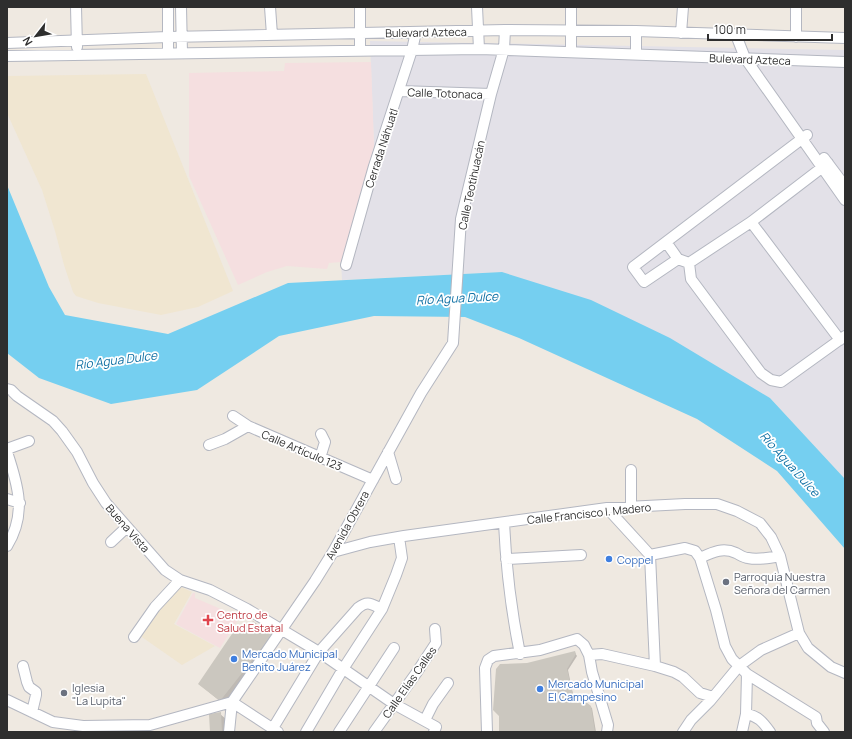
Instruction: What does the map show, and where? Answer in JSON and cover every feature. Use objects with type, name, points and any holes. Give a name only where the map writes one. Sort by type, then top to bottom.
[{"type":"street","points":[[76,7],[78,55]]},
{"type":"street","points":[[168,7],[168,53]]},
{"type":"street","points":[[181,7],[182,53]]},
{"type":"street","points":[[270,7],[272,35]]},
{"type":"street","points":[[360,7],[360,51]]},
{"type":"street","points":[[477,7],[479,49]]},
{"type":"street","points":[[571,7],[571,52]]},
{"type":"street","points":[[681,33],[683,7]]},
{"type":"street","points":[[796,7],[796,37]]},
{"type":"street","name":"Bulevard Azteca","points":[[7,43],[182,36],[505,30],[636,31],[845,38]]},
{"type":"street","name":"Calle Teotihuacán","points":[[452,343],[461,219],[491,94],[504,49],[505,30]]},
{"type":"street","points":[[636,31],[636,54]]},
{"type":"street","name":"Cerrada Náhuatl","points":[[346,265],[374,166],[412,50],[416,32]]},
{"type":"street","points":[[292,34],[292,52]]},
{"type":"street","points":[[258,35],[258,52]]},
{"type":"street","points":[[740,35],[748,58],[825,165],[845,186]]},
{"type":"street","name":"Bulevard Azteca","points":[[7,56],[504,49],[845,62]]},
{"type":"street","name":"Calle Totonaca","points":[[399,91],[491,94]]},
{"type":"street","points":[[678,259],[644,282],[633,267],[804,137]]},
{"type":"street","points":[[825,165],[845,200]]},
{"type":"street","points":[[689,263],[751,222],[825,165]]},
{"type":"street","points":[[689,263],[691,279],[761,373],[771,380],[781,382],[843,338],[751,222]]},
{"type":"street","points":[[666,242],[678,259],[689,263]]},
{"type":"street","name":"Avenida Obrera","points":[[232,702],[283,629],[333,552],[421,393],[452,343]]},
{"type":"street","name":"Buena Vista","points":[[7,389],[12,390],[17,396],[53,421],[62,431],[77,452],[93,483],[106,503],[165,570],[180,580],[210,590],[227,598],[283,629],[394,704],[425,720],[435,729]]},
{"type":"street","name":"Calle Artículo 123","points":[[233,416],[248,426],[372,480]]},
{"type":"street","points":[[209,445],[225,439],[248,426]]},
{"type":"street","points":[[320,458],[326,442],[321,434]]},
{"type":"street","points":[[7,449],[29,441]]},
{"type":"street","points":[[7,452],[16,477],[20,503],[14,536],[7,546]]},
{"type":"street","points":[[388,452],[396,479]]},
{"type":"street","points":[[631,470],[631,507]]},
{"type":"street","points":[[7,499],[20,503]]},
{"type":"street","name":"Calle Francisco I. Madero","points":[[333,552],[370,542],[399,537],[607,508],[717,504],[760,523],[771,537],[780,556],[799,633],[808,648],[831,667],[845,673]]},
{"type":"street","points":[[607,508],[650,555],[655,666]]},
{"type":"street","points":[[504,523],[506,560],[512,612],[520,654]]},
{"type":"street","points":[[111,542],[127,527]]},
{"type":"street","points":[[306,732],[343,669],[382,609],[402,558],[399,537]]},
{"type":"street","points":[[650,555],[685,548],[695,551],[700,558],[725,646],[732,659],[747,674],[816,717],[824,732]]},
{"type":"street","points":[[700,558],[716,550],[735,552],[746,558],[758,559],[780,556]]},
{"type":"street","points":[[506,560],[581,555]]},
{"type":"street","points":[[134,637],[155,607],[180,580]]},
{"type":"street","points":[[7,700],[53,722],[83,729],[150,725],[232,702],[275,730],[319,652],[363,603],[369,603],[382,609]]},
{"type":"street","name":"Calle Elías Calles","points":[[374,732],[436,643],[435,629]]},
{"type":"street","points":[[683,732],[691,720],[739,666],[761,650],[799,633]]},
{"type":"street","points":[[487,732],[486,668],[488,660],[494,656],[520,654],[576,640],[584,645],[589,655],[592,672],[608,725],[607,732]]},
{"type":"street","points":[[339,732],[394,648]]},
{"type":"street","points":[[589,655],[602,654],[655,666],[674,672],[683,677],[700,693],[713,697]]},
{"type":"street","points":[[23,666],[29,687],[36,692],[32,712]]},
{"type":"street","points":[[742,732],[746,714],[747,674]]},
{"type":"street","points":[[425,720],[433,704],[448,683]]},
{"type":"street","points":[[229,732],[232,702]]},
{"type":"street","points":[[746,714],[759,718],[770,732]]},
{"type":"shaded area","points":[[370,41],[845,50],[845,479],[770,398],[502,272],[342,280],[341,262],[374,146]]},
{"type":"shaded area","points":[[371,62],[374,146],[341,262],[329,263],[327,269],[287,266],[267,272],[238,285],[189,176],[189,73],[284,71],[285,63]]},
{"type":"shaded area","points":[[146,74],[233,291],[198,307],[161,315],[98,303],[76,296],[73,292],[64,265],[42,190],[7,113],[7,76]]},
{"type":"shaded area","points":[[181,587],[192,592],[174,624],[215,646],[182,665],[139,635],[176,588]]},
{"type":"shaded area","name":"Centro de Salud Estatal","points":[[193,593],[195,593],[195,598],[240,617],[220,648],[176,624]]},
{"type":"water","name":"Río Agua Dulce","points":[[7,185],[49,287],[65,315],[168,334],[288,283],[502,272],[591,300],[670,338],[770,398],[845,479],[845,549],[777,471],[697,419],[519,338],[465,317],[374,316],[279,336],[197,390],[111,404],[39,378],[7,353]]},
{"type":"building","name":"Mercado Municipal Benito Juárez","points":[[253,621],[272,635],[220,701],[198,684],[238,625],[247,630]]},
{"type":"building","name":"Mercado Municipal El Campesino","points":[[575,651],[576,654],[567,669],[575,703],[586,702],[591,706],[595,732],[499,732],[499,716],[493,710],[496,669],[500,664],[527,663]]},
{"type":"building","points":[[221,712],[222,732],[210,732],[209,714]]},
{"type":"place","name":"Coppel","points":[[609,559]]},
{"type":"place","name":"Parroquia Nuestra Señora del Carmen","points":[[726,582]]},
{"type":"place","name":"Centro de Salud Estatal","points":[[208,620]]},
{"type":"place","name":"Mercado Municipal Benito Juárez","points":[[234,659]]},
{"type":"place","name":"Mercado Municipal El Campesino","points":[[540,689]]},
{"type":"place","name":"Iglesia \"La Lupita\"","points":[[64,693]]}]
